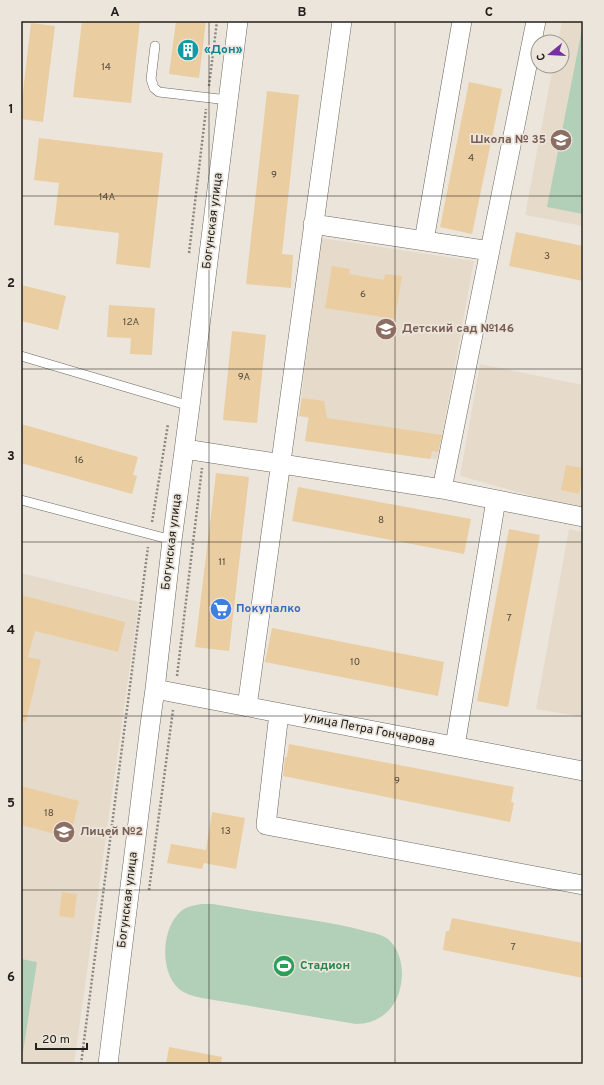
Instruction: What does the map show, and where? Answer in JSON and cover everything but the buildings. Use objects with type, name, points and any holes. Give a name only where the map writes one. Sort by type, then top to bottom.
[{"type":"street","name":"Богунская улица","points":[[108,1064],[172,540],[185,449],[238,21]]},
{"type":"street","points":[[247,707],[342,21]]},
{"type":"street","points":[[424,241],[462,21]]},
{"type":"street","points":[[442,489],[536,21]]},
{"type":"street","points":[[313,224],[490,251]]},
{"type":"street","points":[[185,449],[442,489],[583,517]]},
{"type":"street","points":[[455,746],[496,500]]},
{"type":"street","name":"улица Петра Гончарова","points":[[155,689],[583,771]]},
{"type":"street","points":[[279,713],[266,825],[583,886]]},
{"type":"lane","points":[[155,46],[151,79],[154,88],[159,92],[228,100]]},
{"type":"lane","points":[[21,356],[190,406]]},
{"type":"lane","points":[[21,500],[172,540]]},
{"type":"shaded area","name":"Школа № 35","points":[[562,21],[583,21],[583,226],[525,215],[551,74],[570,74],[570,34],[560,34]]},
{"type":"shaded area","name":"Детский сад №146","points":[[321,238],[474,261],[439,452],[436,459],[305,441],[308,418],[299,416]]},
{"type":"shaded area","points":[[480,364],[583,385],[583,510],[460,476]]},
{"type":"shaded area","points":[[569,529],[583,532],[583,717],[536,709]]},
{"type":"shaded area","name":"Лицей №2","points":[[21,573],[139,602],[74,1064],[36,1064],[21,1061]]},
{"type":"green space","points":[[583,24],[583,214],[547,207]]},
{"type":"green space","name":"Стадион","points":[[213,904],[325,922],[383,936],[393,945],[402,967],[400,991],[394,1004],[385,1014],[375,1020],[363,1024],[356,1024],[202,998],[186,993],[177,987],[171,979],[167,969],[167,935],[171,925],[184,909],[190,906]]},
{"type":"green space","points":[[21,959],[37,962],[23,1052],[21,1052]]},
{"type":"place","name":"«Дон»","points":[[188,50]]},
{"type":"place","name":"Школа № 35","points":[[561,140]]},
{"type":"place","name":"Детский сад №146","points":[[386,329]]},
{"type":"place","name":"Покупалко","points":[[221,609]]},
{"type":"place","name":"Лицей №2","points":[[64,832]]},
{"type":"place","name":"Стадион","points":[[284,966]]}]
